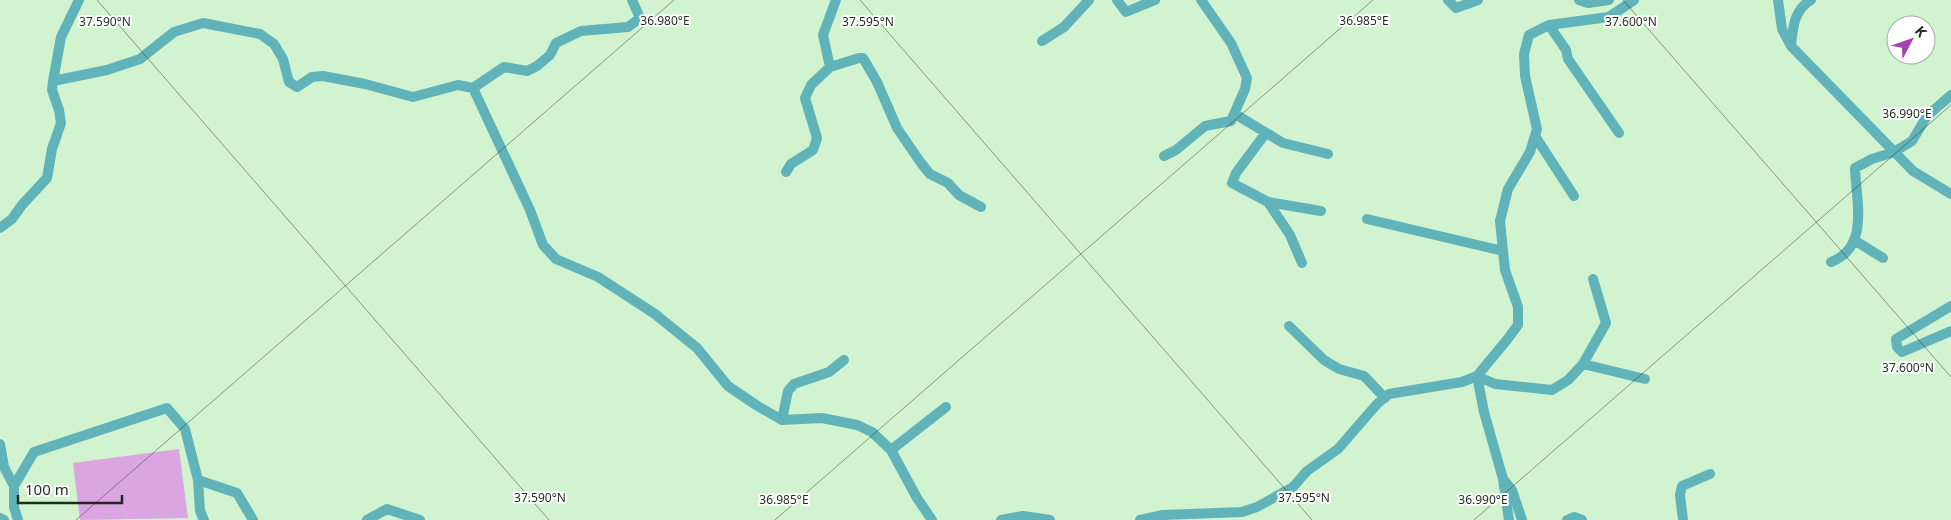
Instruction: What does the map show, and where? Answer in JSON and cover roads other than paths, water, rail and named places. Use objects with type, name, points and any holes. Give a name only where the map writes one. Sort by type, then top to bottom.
[{"type":"street","points":[[0,228],[12,219],[47,178],[52,149],[61,124],[59,110],[52,90],[52,81],[61,36],[79,0]]},
{"type":"street","points":[[52,81],[107,70],[140,59],[174,32],[203,22],[260,34],[274,44],[283,58],[289,82],[297,87],[312,77],[323,76],[365,84],[413,97],[458,85],[473,88],[504,67],[527,71],[537,66],[550,55],[556,43],[581,31],[628,27],[640,18],[632,0]]},
{"type":"street","points":[[830,66],[823,35],[836,0]]},
{"type":"street","points":[[1042,41],[1064,27],[1089,0]]},
{"type":"street","points":[[1117,0],[1126,12],[1156,0]]},
{"type":"street","points":[[1164,156],[1176,150],[1205,126],[1231,121],[1247,78],[1231,43],[1201,0]]},
{"type":"street","points":[[1448,0],[1456,8],[1478,0]]},
{"type":"street","points":[[1579,0],[1588,3],[1609,0]]},
{"type":"street","points":[[1140,520],[1179,514],[1242,512],[1257,507],[1293,487],[1307,471],[1338,449],[1390,394],[1462,382],[1477,376],[1518,326],[1518,307],[1505,270],[1500,221],[1508,189],[1530,152],[1537,129],[1525,76],[1524,54],[1529,35],[1549,25],[1609,17],[1634,0]]},
{"type":"street","points":[[1778,0],[1782,30],[1791,46],[1913,171],[1951,194]]},
{"type":"street","points":[[1791,46],[1793,20],[1805,4],[1811,0]]},
{"type":"street","points":[[1549,25],[1566,50],[1568,59],[1619,133]]},
{"type":"street","points":[[786,172],[791,164],[813,150],[816,138],[805,98],[811,85],[830,66],[863,58],[877,82],[897,128],[920,163],[930,174],[948,183],[959,195],[980,207]]},
{"type":"street","points":[[473,88],[530,210],[543,245],[556,258],[598,277],[655,314],[697,348],[728,386],[782,420],[822,418],[858,425],[872,432],[891,450],[917,498],[932,520]]},
{"type":"street","points":[[1830,262],[1838,259],[1850,249],[1857,234],[1858,217],[1855,168],[1872,159],[1894,152],[1912,141],[1926,116],[1951,94]]},
{"type":"street","points":[[1235,114],[1265,134],[1283,143],[1328,154]]},
{"type":"street","points":[[1265,134],[1232,181],[1237,187],[1268,202],[1321,211]]},
{"type":"street","points":[[1535,136],[1574,196]]},
{"type":"street","points":[[1268,202],[1290,235],[1302,263]]},
{"type":"street","points":[[1367,220],[1503,252]]},
{"type":"street","points":[[1854,240],[1883,258]]},
{"type":"street","points":[[1477,376],[1496,384],[1552,390],[1568,380],[1583,364],[1606,323],[1593,279]]},
{"type":"street","points":[[1951,306],[1896,339],[1897,347],[1902,352],[1951,331]]},
{"type":"street","points":[[1289,326],[1324,360],[1339,369],[1364,376],[1385,398]]},
{"type":"street","points":[[782,420],[788,391],[794,384],[829,372],[844,360]]},
{"type":"street","points":[[1583,364],[1645,379]]},
{"type":"street","points":[[1477,376],[1484,412],[1503,479],[1509,520]]},
{"type":"street","points":[[891,450],[946,407]]},
{"type":"street","points":[[14,486],[34,452],[167,408],[185,430],[198,480],[200,511],[204,520]]},
{"type":"street","points":[[0,444],[4,467],[14,486],[14,507],[18,520]]},
{"type":"street","points":[[1683,520],[1680,495],[1682,486],[1710,474]]},
{"type":"street","points":[[1503,479],[1512,490],[1522,520]]},
{"type":"street","points":[[198,480],[237,493],[253,520]]},
{"type":"street","points":[[367,520],[387,509],[420,520]]},
{"type":"street","points":[[1002,520],[1023,516],[1050,520]]},
{"type":"street","points":[[1567,520],[1574,517],[1582,520]]},
{"type":"street","points":[[0,518],[4,520]]}]
